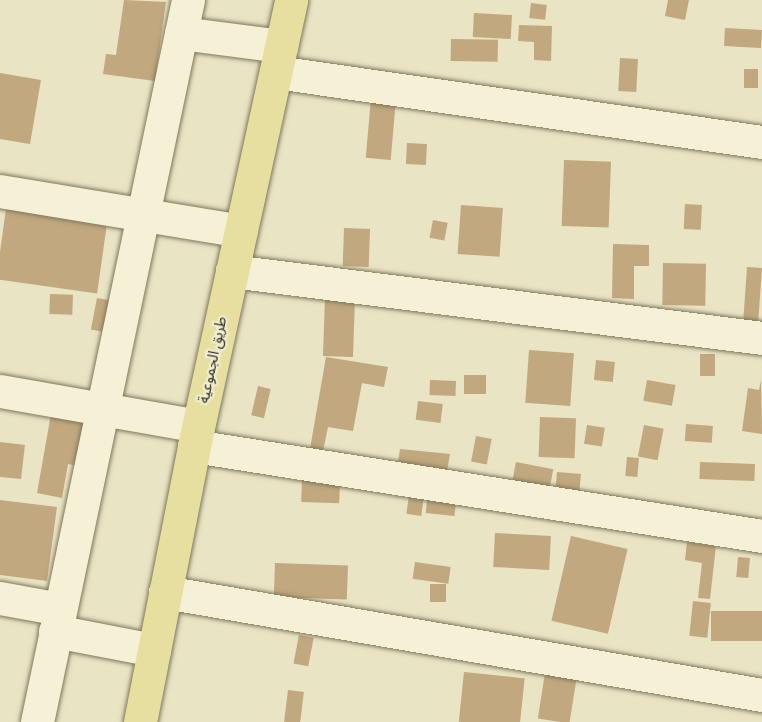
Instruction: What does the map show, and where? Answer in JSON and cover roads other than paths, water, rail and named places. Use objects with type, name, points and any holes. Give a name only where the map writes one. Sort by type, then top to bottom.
[{"type":"main road","name":"طريق الجموعية","points":[[145,721],[154,650],[196,436],[291,0]]},
{"type":"street","points":[[37,722],[104,409],[141,215],[188,0]]},
{"type":"street","points":[[181,33],[279,59],[762,142]]},
{"type":"street","points":[[0,191],[241,231]]},
{"type":"street","points":[[232,272],[762,338]]},
{"type":"street","points":[[0,391],[104,409],[196,436],[762,536]]},
{"type":"street","points":[[165,592],[762,694]]},
{"type":"street","points":[[0,598],[58,620],[154,650]]}]
